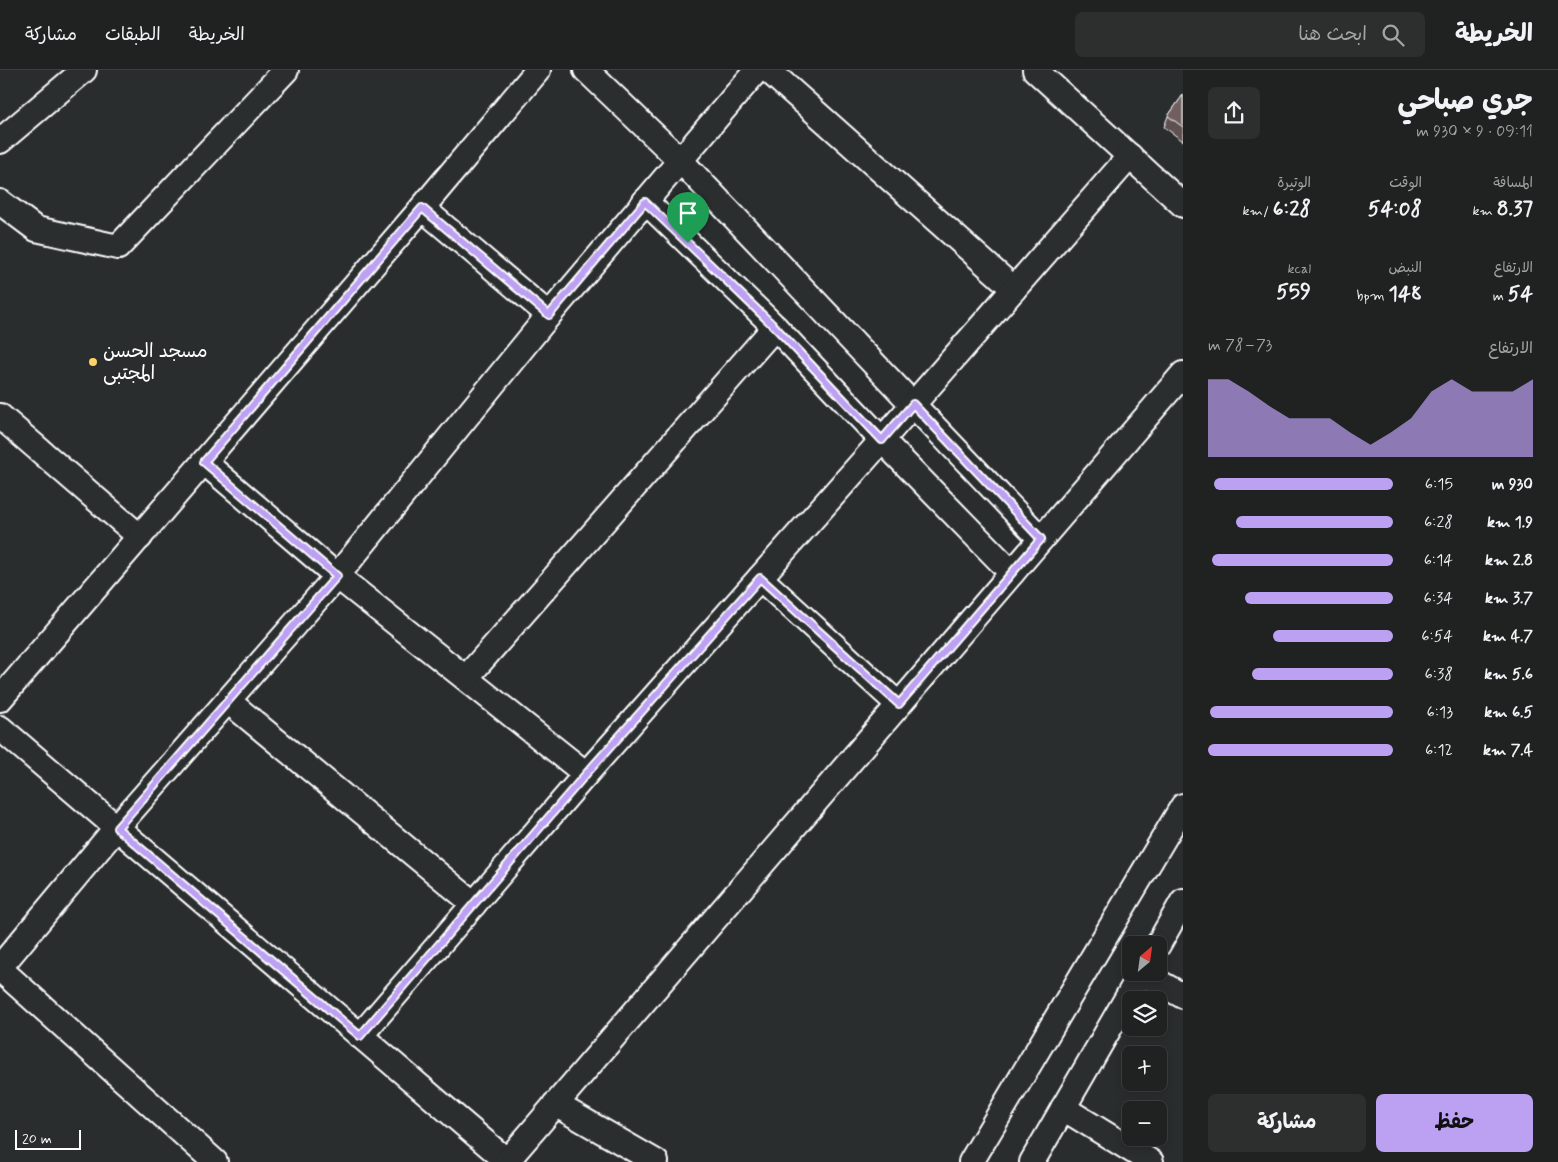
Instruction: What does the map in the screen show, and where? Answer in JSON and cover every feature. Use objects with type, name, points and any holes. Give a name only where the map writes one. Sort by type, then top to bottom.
[{"type":"street","points":[[0,141],[84,70]]},
{"type":"street","points":[[0,202],[36,228],[118,247],[286,70]]},
{"type":"street","points":[[5,685],[140,537],[538,70]]},
{"type":"street","points":[[586,70],[680,160],[1041,539]]},
{"type":"street","points":[[215,1162],[0,968],[117,828],[337,576],[549,315],[757,70]]},
{"type":"street","points":[[768,70],[1014,289]]},
{"type":"street","points":[[1035,70],[1183,204]]},
{"type":"street","points":[[360,1036],[586,774],[1130,156]]},
{"type":"street","points":[[645,202],[775,327],[1012,573]]},
{"type":"street","points":[[422,208],[549,315]]},
{"type":"street","points":[[466,678],[775,327]]},
{"type":"street","points":[[0,728],[506,1162],[1183,374]]},
{"type":"street","points":[[0,416],[140,537]]},
{"type":"street","points":[[204,462],[337,576],[586,774]]},
{"type":"street","points":[[760,578],[899,704]]},
{"type":"street","points":[[228,701],[474,904]]},
{"type":"street","points":[[971,1162],[1183,806]]},
{"type":"street","points":[[1163,936],[1183,902]]},
{"type":"street","points":[[1032,1162],[1137,981]]},
{"type":"street","points":[[1156,981],[1183,996]]},
{"type":"street","points":[[555,1104],[656,1162]]},
{"type":"street","points":[[1063,1108],[1151,1162]]},
{"type":"building","points":[[1183,95],[1183,127],[1168,116]]},
{"type":"place","name":"مسجد الحسن المجتبى","points":[[93,362]]},
{"type":"route","points":[[645,202],[688,243],[775,327],[882,440],[913,404],[1041,539],[899,704],[760,578],[586,774],[360,1036],[117,828],[337,576],[204,462],[422,208],[549,315],[645,202]]}]
